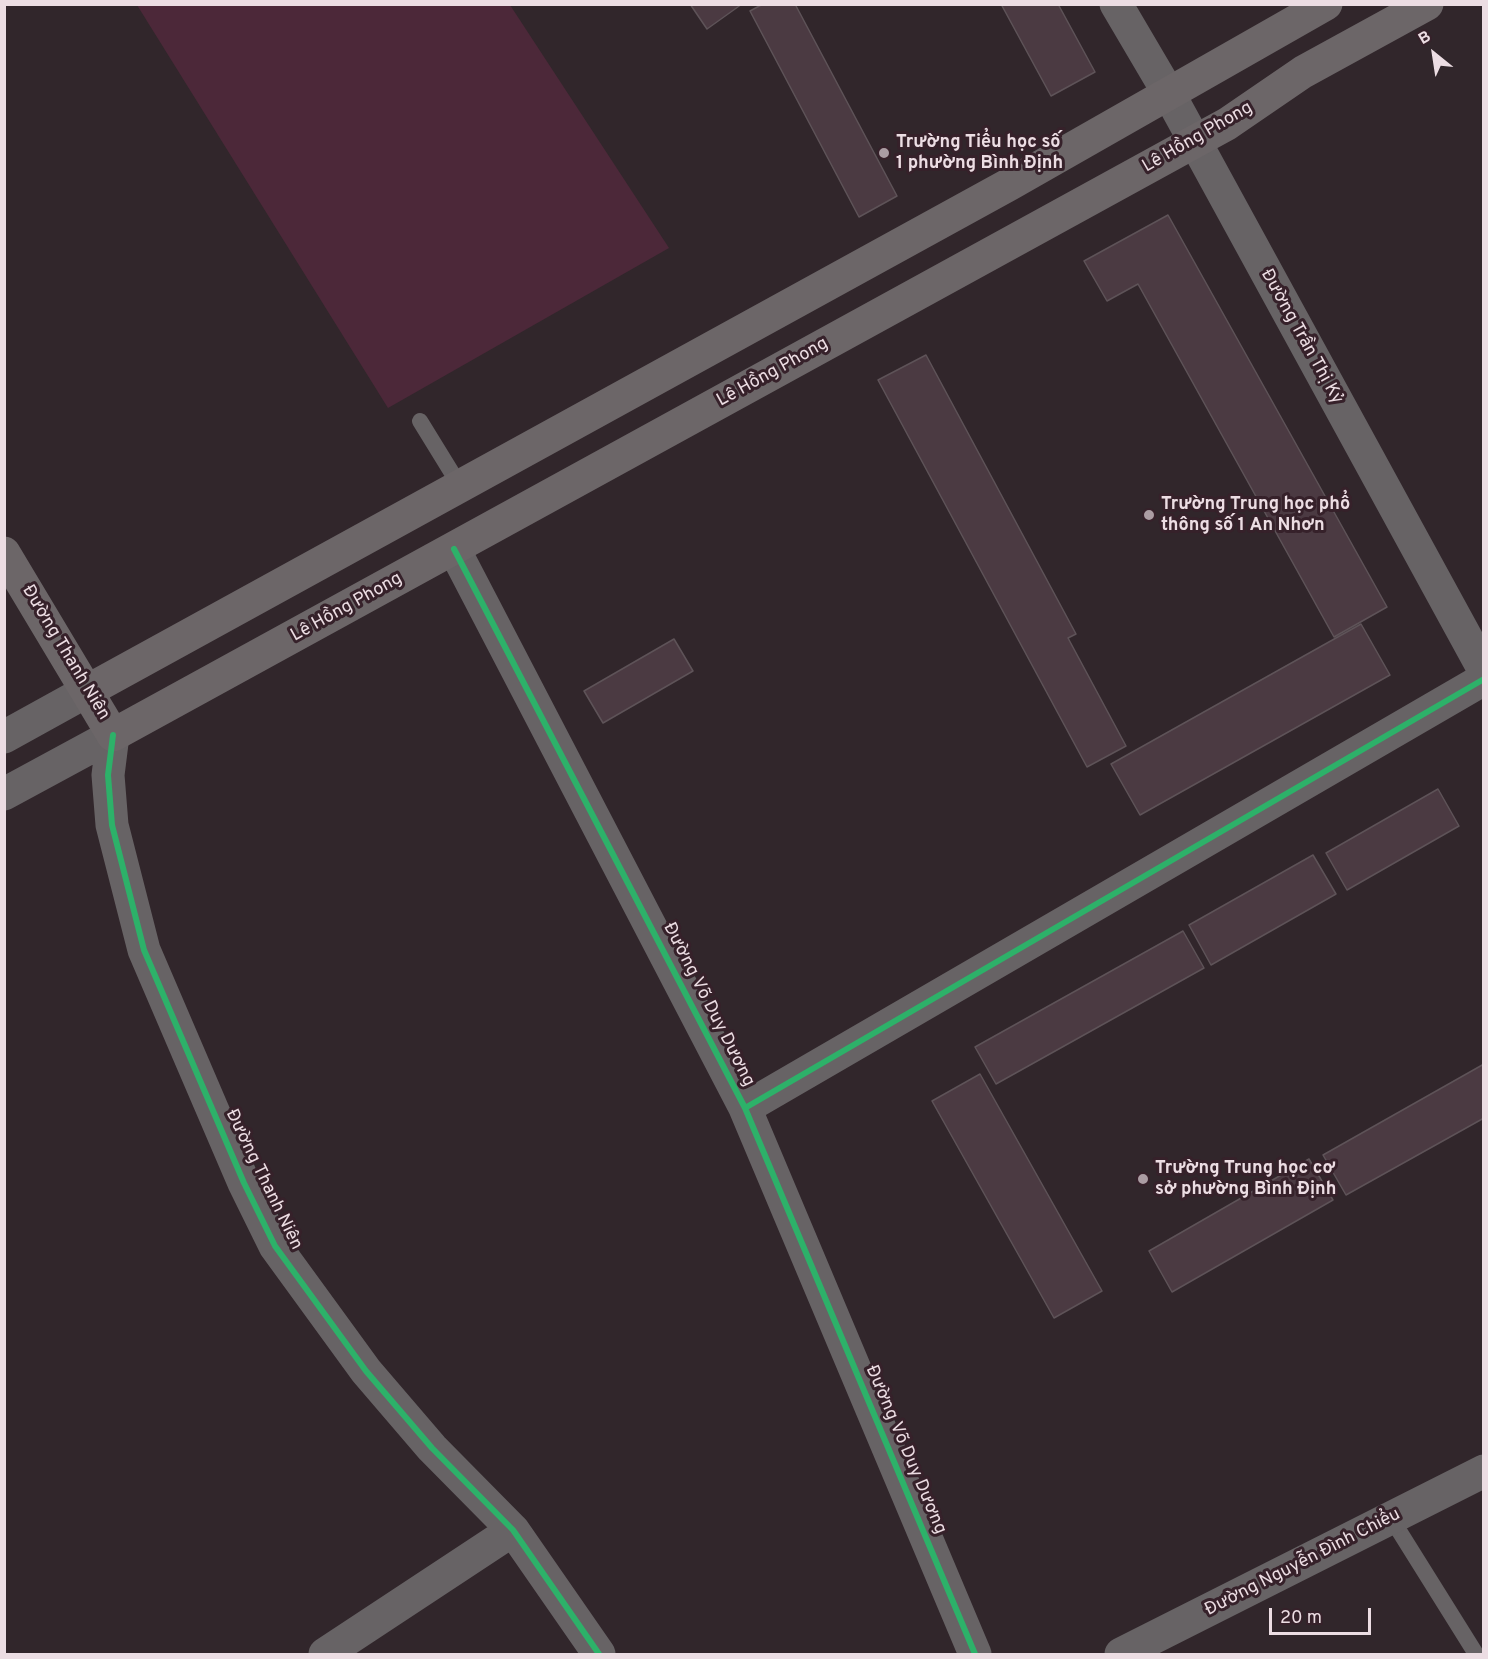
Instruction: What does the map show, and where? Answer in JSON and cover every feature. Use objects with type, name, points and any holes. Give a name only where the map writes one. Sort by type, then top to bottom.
[{"type":"main road","points":[[89,690],[1010,184],[1326,4]]},
{"type":"main road","name":"Lê Hồng Phong","points":[[114,735],[1227,124],[1303,72],[1421,6]]},
{"type":"main road","points":[[1010,184],[1034,230]]},
{"type":"main road","points":[[519,454],[546,498]]},
{"type":"main road","name":"Đường Thanh Niên","points":[[4,553],[89,690],[114,735]]},
{"type":"street","name":"Đường Trần Thị Kỷ","points":[[1116,4],[1169,94],[1484,670]]},
{"type":"street","name":"Đường Võ Duy Dương","points":[[454,549],[745,1108],[975,1654]]},
{"type":"street","points":[[745,1108],[1484,679]]},
{"type":"street","points":[[4,737],[89,690]]},
{"type":"street","points":[[4,794],[114,735]]},
{"type":"street","name":"Đường Thanh Niên","points":[[114,735],[108,775],[112,825],[144,950],[244,1183],[275,1246],[366,1371],[432,1448],[513,1530],[600,1654]]},
{"type":"street","name":"Đường Nguyễn Đình Chiểu","points":[[1121,1654],[1484,1471]]},
{"type":"street","points":[[325,1654],[513,1530]]},
{"type":"lane","points":[[420,421],[460,486]]},
{"type":"lane","points":[[1391,1518],[1476,1654]]},
{"type":"shaded area","points":[[137,5],[510,5],[669,248],[388,408]]},
{"type":"building","points":[[690,4],[742,4],[707,29]]},
{"type":"building","points":[[763,4],[795,4],[897,196],[859,217],[750,11]]},
{"type":"building","points":[[1001,4],[1058,4],[1095,72],[1051,96]]},
{"type":"building","points":[[1168,215],[1387,607],[1334,637],[1138,284],[1107,301],[1084,261]]},
{"type":"building","points":[[926,355],[1076,634],[1068,638],[1126,746],[1087,767],[878,380]]},
{"type":"building","points":[[1361,624],[1390,675],[1140,815],[1111,764]]},
{"type":"building","points":[[674,639],[693,671],[603,723],[584,691]]},
{"type":"building","points":[[1438,789],[1459,826],[1347,890],[1326,853]]},
{"type":"building","points":[[1313,855],[1336,894],[1211,965],[1189,925]]},
{"type":"building","points":[[1183,931],[1204,968],[996,1084],[975,1047]]},
{"type":"building","points":[[1484,1064],[1484,1118],[1346,1195],[1323,1155]]},
{"type":"building","points":[[980,1074],[1102,1291],[1054,1318],[932,1101]]},
{"type":"building","points":[[1309,1159],[1333,1200],[1172,1292],[1149,1251]]},
{"type":"cycle path","points":[[454,549],[745,1108],[975,1654]]},
{"type":"cycle path","points":[[745,1108],[1484,679]]},
{"type":"cycle path","points":[[113,735],[108,775],[112,825],[144,950],[244,1183],[275,1246],[366,1371],[432,1448],[513,1530],[599,1654]]},
{"type":"place","name":"Trường Tiểu học số 1 phường Bình Định","points":[[884,153]]},
{"type":"place","name":"Trường Trung học phổ thông số 1 An Nhơn","points":[[1149,515]]},
{"type":"place","name":"Trường Trung học cơ sở phường Bình Định","points":[[1143,1179]]}]
